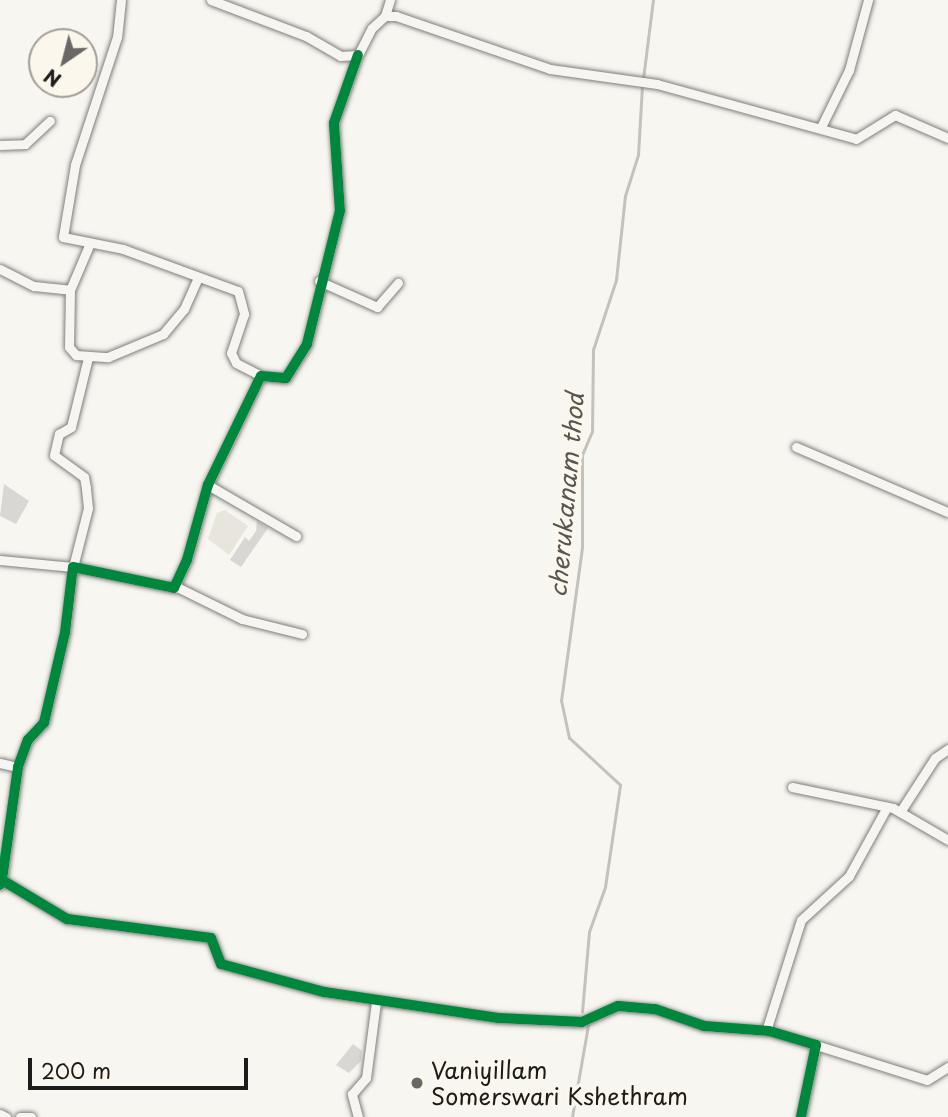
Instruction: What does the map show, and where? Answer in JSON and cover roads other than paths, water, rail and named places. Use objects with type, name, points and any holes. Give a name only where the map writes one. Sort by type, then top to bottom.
[{"type":"street","points":[[121,0],[117,37],[61,227],[63,236],[153,259],[244,296],[231,353],[236,363],[276,381],[292,371],[307,344],[319,281],[340,211],[334,123],[359,55],[372,27],[385,16],[390,0]]},
{"type":"street","points":[[211,0],[306,36],[340,56],[359,55]]},
{"type":"street","points":[[821,127],[849,70],[868,0]]},
{"type":"street","points":[[385,16],[550,69],[657,84],[821,127],[856,139],[895,115],[948,138]]},
{"type":"street","points":[[0,145],[25,144],[50,121]]},
{"type":"street","points":[[90,243],[70,290],[69,352],[88,358],[108,357],[163,334],[184,309],[198,278]]},
{"type":"street","points":[[0,269],[34,286],[70,290]]},
{"type":"street","points":[[319,281],[377,307],[398,284]]},
{"type":"street","points":[[88,358],[71,427],[59,434],[54,455],[84,477],[88,508],[73,567],[65,633],[44,723],[28,740],[18,767],[1,882],[66,919],[211,938],[221,964],[376,1002],[498,1018],[582,1022],[618,1006],[655,1009],[704,1027],[766,1031],[928,1080],[948,1067]]},
{"type":"street","points":[[0,560],[73,567],[167,590],[175,586],[208,485],[261,376]]},
{"type":"street","points":[[796,447],[948,512]]},
{"type":"street","points":[[208,485],[296,536]]},
{"type":"street","points":[[175,586],[242,619],[302,634]]},
{"type":"street","points":[[900,812],[935,758],[948,749]]},
{"type":"street","points":[[0,763],[18,767]]},
{"type":"street","points":[[792,787],[887,807],[948,840]]},
{"type":"street","points":[[766,1031],[801,920],[849,876],[887,807]]},
{"type":"street","points":[[358,1117],[352,1094],[366,1078],[376,1002]]},
{"type":"street","points":[[801,1117],[817,1045]]},
{"type":"street","points":[[0,1114],[6,1117]]},
{"type":"street","points":[[20,1117],[31,1117]]},
{"type":"waterway","name":"cherukanam thod","points":[[643,79],[653,0]]},
{"type":"waterway","name":"cherukanam thod","points":[[582,1012],[589,932],[605,887],[620,785],[569,738],[561,701],[582,547],[582,455],[592,432],[593,350],[616,280],[625,196],[638,155],[642,86]]},
{"type":"waterway","name":"cherukanam thod","points":[[572,1117],[588,1025]]},
{"type":"place","name":"Vaniyillam Somerswari Kshethram","points":[[417,1083]]}]
